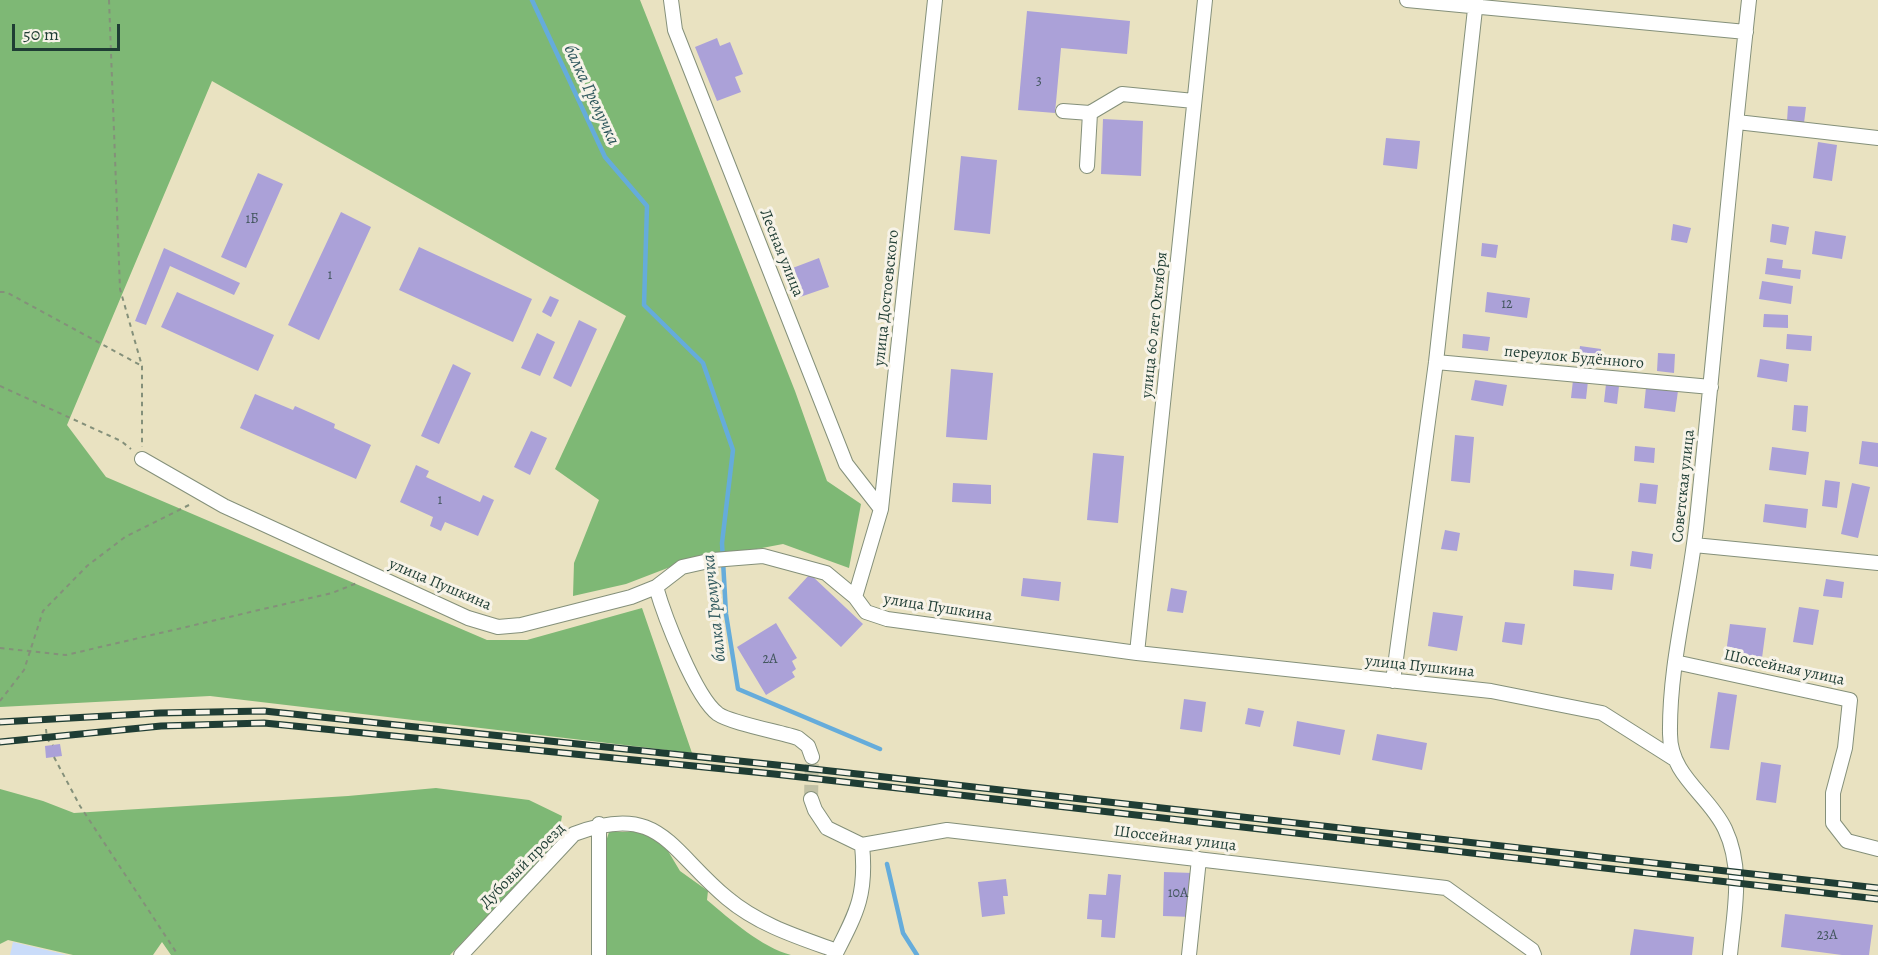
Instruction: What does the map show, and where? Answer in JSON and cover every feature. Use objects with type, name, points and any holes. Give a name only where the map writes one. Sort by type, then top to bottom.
[{"type":"street","name":"Лесная улица","points":[[672,0],[675,30],[846,464],[881,509]]},
{"type":"street","name":"улица Достоевского","points":[[855,597],[881,509],[935,0]]},
{"type":"street","name":"улица 60 лет Октября","points":[[1137,653],[1205,0]]},
{"type":"street","points":[[1407,0],[1476,4],[1746,32]]},
{"type":"street","name":"Советская улица","points":[[1673,758],[1670,736],[1675,662],[1694,545],[1749,0]]},
{"type":"street","points":[[1393,681],[1436,362],[1476,4]]},
{"type":"street","points":[[1063,111],[1090,113],[1122,94],[1194,101]]},
{"type":"street","points":[[1087,166],[1090,113]]},
{"type":"street","points":[[1737,122],[1878,138]]},
{"type":"street","name":"переулок Будённого","points":[[1436,362],[1711,387]]},
{"type":"street","name":"улица Пушкина","points":[[142,459],[208,497],[468,618],[498,627],[521,625],[631,597],[656,587],[682,567],[713,560],[763,556],[826,573],[855,597],[866,612],[887,619],[1137,653],[1491,692],[1602,713],[1673,758]]},
{"type":"street","points":[[1694,545],[1878,563]]},
{"type":"street","points":[[656,587],[679,645],[710,706],[720,715],[798,738],[807,746],[812,757]]},
{"type":"street","name":"Шоссейная улица","points":[[1675,662],[1850,700],[1845,748],[1833,793],[1833,823],[1847,841],[1878,849]]},
{"type":"street","points":[[1673,758],[1724,827],[1734,851],[1738,873],[1730,955]]},
{"type":"street","points":[[599,955],[599,824],[624,823],[651,827],[727,898],[766,925],[836,953],[859,908],[865,869],[862,845],[827,828],[814,810],[811,799]]},
{"type":"street","name":"Дубовый проезд","points":[[461,955],[574,834],[599,824]]},
{"type":"street","name":"Шоссейная улица","points":[[862,845],[946,830],[1446,888],[1532,950],[1534,955]]},
{"type":"street","points":[[1190,955],[1199,859]]},
{"type":"path","points":[[109,0],[120,289],[142,366],[142,459]]},
{"type":"path","points":[[0,291],[6,292],[142,366]]},
{"type":"path","points":[[0,386],[121,441],[142,459]]},
{"type":"path","points":[[0,702],[24,670],[43,611],[87,566],[125,537],[169,513],[208,497]]},
{"type":"path","points":[[0,648],[66,655],[332,593],[376,576]]},
{"type":"path","points":[[46,729],[47,739],[53,745]]},
{"type":"path","points":[[54,757],[80,806],[178,955]]},
{"type":"shaded area","points":[[13,942],[67,955],[10,955]]},
{"type":"green space","points":[[0,0],[640,0],[795,391],[827,481],[861,504],[849,568],[783,544],[678,564],[626,584],[573,596],[574,563],[599,500],[555,469],[626,316],[212,81],[67,425],[106,477],[487,640],[527,640],[642,608],[692,753],[210,696],[0,707]]},
{"type":"green space","points":[[436,788],[529,800],[562,816],[557,843],[450,955],[171,955],[162,942],[153,955],[73,955],[8,940],[0,944],[0,789],[43,801],[74,813],[348,796]]},
{"type":"green space","points":[[609,832],[641,832],[662,841],[680,871],[708,891],[707,900],[758,939],[791,955],[602,955],[603,851]]},
{"type":"building","points":[[1027,11],[1130,21],[1127,54],[1061,48],[1055,113],[1018,110]]},
{"type":"building","points":[[717,38],[720,46],[730,42],[743,74],[735,77],[741,92],[717,101],[695,47]]},
{"type":"building","points":[[1788,106],[1806,107],[1804,123],[1787,121]]},
{"type":"building","points":[[1103,119],[1143,121],[1141,176],[1101,174]]},
{"type":"building","points":[[1386,138],[1420,141],[1417,169],[1383,165]]},
{"type":"building","points":[[1818,142],[1837,145],[1832,181],[1813,178]]},
{"type":"building","points":[[961,156],[997,160],[990,234],[954,230]]},
{"type":"building","points":[[258,173],[283,184],[246,268],[221,257]]},
{"type":"building","points":[[341,212],[371,227],[319,340],[288,325]]},
{"type":"building","points":[[1673,224],[1691,228],[1687,243],[1671,240]]},
{"type":"building","points":[[1772,224],[1789,227],[1786,245],[1770,242]]},
{"type":"building","points":[[1815,231],[1846,236],[1842,259],[1812,254]]},
{"type":"building","points":[[1482,243],[1498,245],[1496,258],[1481,256]]},
{"type":"building","points":[[419,247],[532,299],[513,342],[399,290]]},
{"type":"building","points":[[164,248],[240,283],[234,295],[170,266],[146,325],[135,321]]},
{"type":"building","points":[[819,258],[829,287],[800,297],[790,269]]},
{"type":"building","points":[[1767,258],[1783,260],[1782,268],[1801,270],[1800,279],[1765,274]]},
{"type":"building","points":[[1762,281],[1793,286],[1791,304],[1759,299]]},
{"type":"building","points":[[177,292],[274,335],[258,371],[161,327]]},
{"type":"building","points":[[1487,292],[1530,298],[1527,318],[1485,312]]},
{"type":"building","points":[[550,296],[559,300],[551,317],[542,312]]},
{"type":"building","points":[[1764,314],[1788,315],[1788,328],[1763,327]]},
{"type":"building","points":[[579,320],[597,329],[571,387],[553,378]]},
{"type":"building","points":[[537,333],[555,342],[540,376],[521,368]]},
{"type":"building","points":[[1463,334],[1490,337],[1488,351],[1462,348]]},
{"type":"building","points":[[1787,334],[1812,336],[1811,351],[1786,349]]},
{"type":"building","points":[[1580,346],[1601,349],[1599,365],[1578,363]]},
{"type":"building","points":[[1658,353],[1675,354],[1674,373],[1657,371]]},
{"type":"building","points":[[1760,359],[1789,364],[1787,382],[1757,377]]},
{"type":"building","points":[[453,364],[471,373],[439,444],[421,436]]},
{"type":"building","points":[[951,369],[993,373],[987,440],[946,437]]},
{"type":"building","points":[[1475,380],[1507,385],[1503,406],[1471,400]]},
{"type":"building","points":[[1573,380],[1588,381],[1586,399],[1571,398]]},
{"type":"building","points":[[1606,384],[1619,386],[1617,404],[1604,402]]},
{"type":"building","points":[[1646,387],[1678,391],[1675,412],[1644,408]]},
{"type":"building","points":[[255,394],[293,410],[295,406],[335,424],[334,428],[371,445],[356,479],[240,428]]},
{"type":"building","points":[[1794,405],[1808,406],[1806,432],[1792,430]]},
{"type":"building","points":[[531,431],[547,438],[530,475],[514,467]]},
{"type":"building","points":[[1455,435],[1474,437],[1470,483],[1451,481]]},
{"type":"building","points":[[1862,441],[1878,443],[1878,467],[1859,464]]},
{"type":"building","points":[[1635,446],[1655,448],[1654,463],[1634,461]]},
{"type":"building","points":[[1772,447],[1809,452],[1806,475],[1769,470]]},
{"type":"building","points":[[1093,453],[1124,456],[1118,523],[1087,520]]},
{"type":"building","points":[[416,465],[429,471],[426,477],[480,502],[483,495],[494,500],[478,536],[445,522],[441,531],[430,526],[433,517],[400,502]]},
{"type":"building","points":[[1825,480],[1840,482],[1837,508],[1822,506]]},
{"type":"building","points":[[953,483],[991,485],[991,504],[952,502]]},
{"type":"building","points":[[1640,483],[1658,485],[1656,504],[1638,502]]},
{"type":"building","points":[[1852,483],[1870,487],[1858,538],[1841,534]]},
{"type":"building","points":[[1765,504],[1808,509],[1806,528],[1763,522]]},
{"type":"building","points":[[1445,530],[1460,533],[1457,551],[1441,549]]},
{"type":"building","points":[[1632,551],[1653,554],[1651,569],[1630,566]]},
{"type":"building","points":[[1574,570],[1614,574],[1612,590],[1573,586]]},
{"type":"building","points":[[810,574],[863,624],[841,647],[788,598]]},
{"type":"building","points":[[1023,578],[1061,582],[1059,601],[1021,596]]},
{"type":"building","points":[[1826,579],[1844,582],[1842,598],[1823,596]]},
{"type":"building","points":[[1171,588],[1187,591],[1183,613],[1167,611]]},
{"type":"building","points":[[1799,607],[1819,610],[1813,645],[1793,642]]},
{"type":"building","points":[[1433,612],[1463,616],[1457,651],[1428,646]]},
{"type":"building","points":[[1505,622],[1525,624],[1522,645],[1502,642]]},
{"type":"building","points":[[776,623],[797,658],[792,661],[796,669],[792,672],[795,677],[766,695],[737,647]]},
{"type":"building","points":[[1730,624],[1766,628],[1762,658],[1726,653]]},
{"type":"building","points":[[1718,692],[1737,695],[1729,750],[1710,748]]},
{"type":"building","points":[[1184,699],[1206,702],[1202,732],[1180,729]]},
{"type":"building","points":[[1248,708],[1264,711],[1260,727],[1245,724]]},
{"type":"building","points":[[1297,721],[1345,730],[1340,755],[1293,746]]},
{"type":"building","points":[[1377,734],[1427,743],[1422,770],[1372,760]]},
{"type":"building","points":[[60,744],[62,756],[46,758],[45,746]]},
{"type":"building","points":[[1761,762],[1781,765],[1776,803],[1756,800]]},
{"type":"building","points":[[1164,872],[1193,873],[1192,917],[1163,916]]},
{"type":"building","points":[[1108,874],[1121,875],[1115,938],[1101,937],[1102,920],[1087,919],[1089,894],[1106,895]]},
{"type":"building","points":[[1006,879],[1008,896],[1003,896],[1005,914],[982,917],[978,882]]},
{"type":"building","points":[[1785,914],[1873,925],[1869,955],[1842,955],[1781,947]]},
{"type":"building","points":[[1634,929],[1694,937],[1692,955],[1630,955]]},
{"type":"waterway","name":"балка Гремучка","points":[[532,0],[605,157],[647,206],[644,305],[703,363],[733,450],[722,543],[726,614],[738,689],[880,749]]},
{"type":"waterway","name":"балка Гремучка","points":[[887,864],[903,933],[917,955]]},
{"type":"tunnel","points":[[811,799],[812,757]]},
{"type":"railway","points":[[0,722],[160,713],[264,711],[777,765],[1878,888]]},
{"type":"railway","points":[[0,742],[161,726],[264,723],[774,774],[1878,899]]}]
